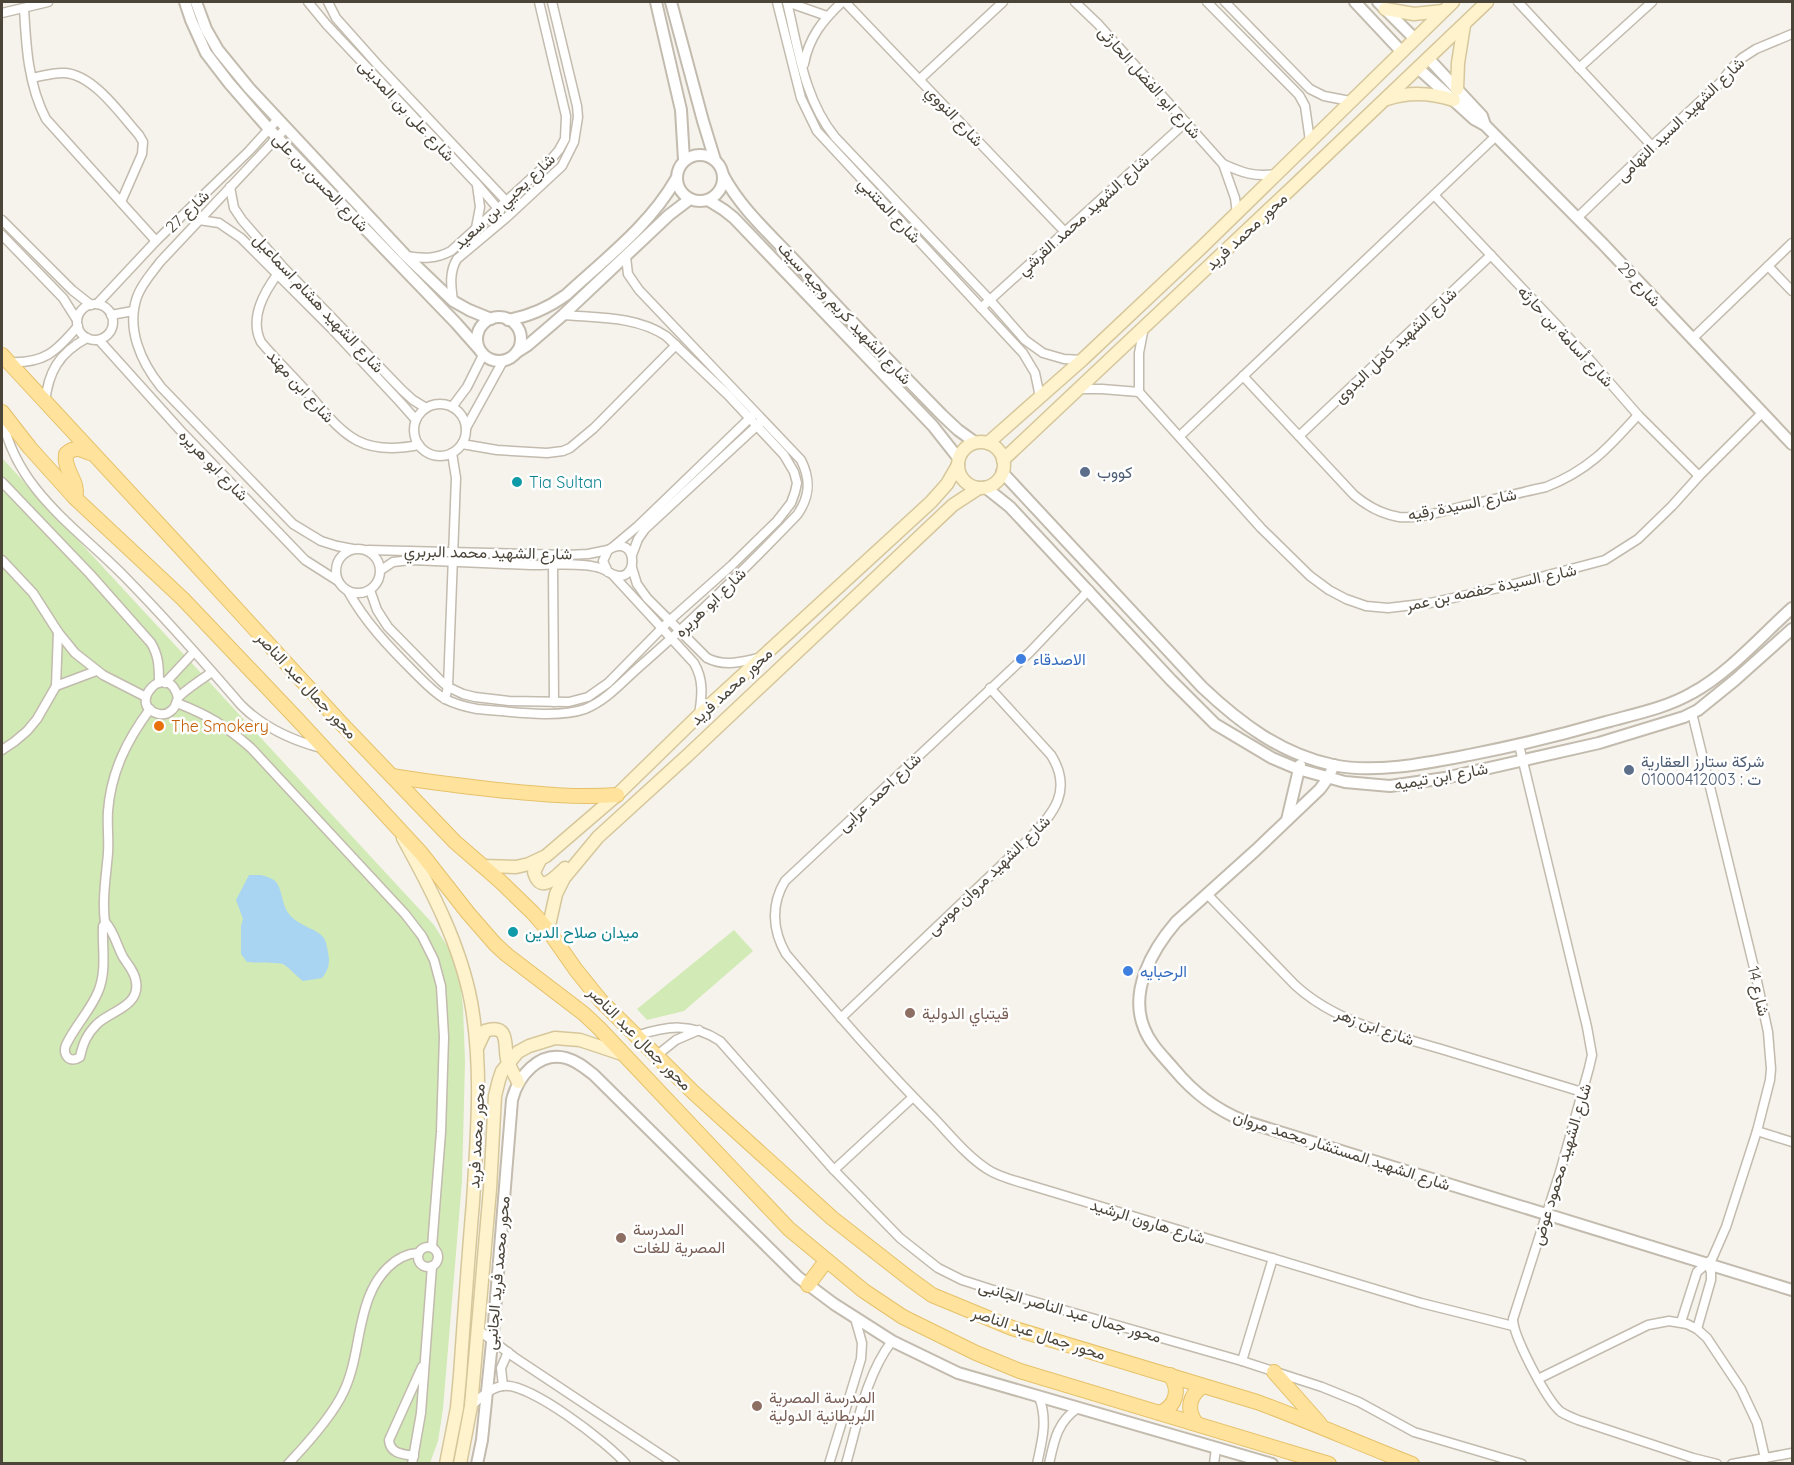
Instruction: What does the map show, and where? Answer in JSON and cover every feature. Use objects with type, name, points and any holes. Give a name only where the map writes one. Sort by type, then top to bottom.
[{"type":"main road","name":"محور محمد فريد","points":[[982,443],[1040,398],[1082,360],[1453,2]]},
{"type":"main road","name":"محور محمد فريد","points":[[1003,466],[1077,389],[1487,2]]},
{"type":"main road","points":[[1382,5],[1414,14],[1443,11]]},
{"type":"main road","points":[[1383,100],[1413,94],[1456,95],[1458,63],[1465,24]]},
{"type":"main road","name":"محور جمال عبد الناصر","points":[[5,359],[338,720],[455,842],[520,900],[548,930],[592,991],[656,1056],[832,1218],[886,1262],[932,1295],[1012,1328],[1257,1402],[1412,1464]]},
{"type":"main road","name":"محور جمال عبد الناصر","points":[[2,412],[25,442],[75,498],[183,599],[422,853],[495,944],[507,956],[583,1013],[789,1229],[826,1261],[864,1291],[903,1317],[976,1353],[1020,1371],[1329,1464]]},
{"type":"main road","points":[[982,443],[995,447],[1000,453],[1003,466],[996,482],[982,488],[972,486],[962,478],[958,462],[965,449],[982,443]]},
{"type":"main road","points":[[75,498],[76,486],[67,466],[66,454],[72,449],[77,449],[92,454]]},
{"type":"main road","name":"محور محمد فريد","points":[[482,866],[516,867],[540,860],[585,824],[698,716],[931,502],[947,484],[958,462]]},
{"type":"main road","name":"محور محمد فريد","points":[[548,930],[556,894],[564,878],[605,830],[688,755],[945,512],[961,499],[982,488]]},
{"type":"main road","points":[[392,776],[525,793],[571,796],[617,795]]},
{"type":"main road","name":"محور محمد فريد","points":[[394,824],[431,891],[451,939],[469,993],[478,1046],[478,1126],[461,1364],[457,1408],[446,1464]]},
{"type":"main road","points":[[540,860],[535,868],[535,875],[539,881],[546,883],[552,881],[566,867],[576,864]]},
{"type":"main road","points":[[478,1046],[485,1031],[493,1029],[500,1031],[506,1039],[508,1063],[518,1082]]},
{"type":"main road","name":"محور محمد فريد","points":[[460,1464],[471,1406],[490,1189],[495,1096],[499,1080],[508,1063],[518,1052],[555,1038],[580,1040],[625,1055]]},
{"type":"main road","points":[[807,1285],[826,1261]]},
{"type":"main road","points":[[1274,1372],[1323,1428]]},
{"type":"main road","points":[[1160,1413],[1169,1408],[1176,1394],[1175,1384],[1170,1375]]},
{"type":"main road","points":[[1196,1423],[1191,1414],[1190,1403],[1195,1393],[1203,1386]]},
{"type":"street","points":[[2,13],[48,2]]},
{"type":"street","name":"شارع الحسن بن على","points":[[185,2],[190,20],[206,52],[229,83],[273,133],[456,323],[481,352]]},
{"type":"street","name":"شارع الحسن بن على","points":[[196,2],[206,29],[218,51],[282,124],[406,256],[453,301],[491,319]]},
{"type":"street","name":"شارع على بن المدينى","points":[[308,2],[506,218]]},
{"type":"street","name":"شارع على بن المدينى","points":[[328,2],[336,18],[356,41],[514,210]]},
{"type":"street","name":"شارع يحيي بن سعيد","points":[[406,256],[429,258],[451,251],[547,164],[559,150],[567,128],[564,103],[539,2]]},
{"type":"street","name":"شارع يحيي بن سعيد","points":[[453,301],[451,274],[457,259],[562,166],[569,154],[578,117],[574,91],[552,2]]},
{"type":"street","points":[[656,2],[681,110],[684,160]]},
{"type":"street","points":[[671,2],[703,121],[715,160],[722,170],[723,183],[714,196],[702,202],[682,194],[676,178]]},
{"type":"street","name":"شارع المتنبي","points":[[777,2],[801,98],[817,131],[1029,362],[1035,373],[1040,398]]},
{"type":"street","points":[[787,2],[826,16]]},
{"type":"street","name":"شارع المتنبي","points":[[787,2],[811,98],[827,128],[1033,348],[1052,356],[1082,360]]},
{"type":"street","name":"شارع النووي","points":[[803,68],[812,38],[826,16],[844,2],[1065,232]]},
{"type":"street","points":[[920,79],[1003,2]]},
{"type":"street","name":"شارع ابو الفضل الحارثى","points":[[1075,2],[1098,24],[1222,164],[1235,198],[1236,213]]},
{"type":"street","points":[[1207,2],[1299,95],[1305,106],[1310,141]]},
{"type":"street","points":[[1225,2],[1310,89],[1324,96],[1350,101]]},
{"type":"street","points":[[1355,2],[1401,51]]},
{"type":"street","points":[[1518,2],[1652,146]]},
{"type":"street","points":[[1579,68],[1652,2]]},
{"type":"street","points":[[1382,5],[1414,38]]},
{"type":"street","points":[[24,8],[26,47],[32,78],[46,119],[156,241]]},
{"type":"street","name":"شارع الشهيد السيد التهامى","points":[[1577,218],[1721,82],[1742,58],[1756,49],[1792,34]]},
{"type":"street","name":"شارع 29","points":[[1428,58],[1456,95]]},
{"type":"street","name":"شارع 29","points":[[1418,68],[1482,116],[1485,125],[1577,218],[1792,444]]},
{"type":"street","points":[[32,78],[66,73],[86,80],[139,135],[142,142],[142,154],[121,202]]},
{"type":"street","points":[[1291,88],[1300,79]]},
{"type":"street","name":"شارع الشهيد محمد القرشي","points":[[981,308],[1186,122]]},
{"type":"street","name":"شارع 27","points":[[94,304],[249,151],[282,124]]},
{"type":"street","name":"شارع 27","points":[[133,311],[148,278],[256,159],[273,133]]},
{"type":"street","points":[[1180,436],[1496,136]]},
{"type":"street","points":[[249,151],[256,159]]},
{"type":"street","points":[[508,320],[535,314],[566,295],[634,233],[661,202],[684,160],[699,155],[715,160]]},
{"type":"street","name":"شارع ابو الفضل الحارثى","points":[[1222,164],[1246,174],[1260,176],[1276,174]]},
{"type":"street","name":"شارع الشهيد كريم وجيه سيف","points":[[723,175],[745,208],[942,415],[958,430],[982,443]]},
{"type":"street","points":[[475,229],[480,207],[477,184]]},
{"type":"street","name":"شارع الشهيد هشام اسماعيل","points":[[230,187],[231,201],[238,214],[280,271],[416,420]]},
{"type":"street","name":"شارع أسامة بن حارثه","points":[[1434,195],[1590,360],[1638,415],[1699,476]]},
{"type":"street","points":[[481,352],[490,360],[503,361],[528,345],[669,215],[690,199]]},
{"type":"street","name":"شارع الشهيد كريم وجيه سيف","points":[[708,200],[729,214],[933,426],[958,462]]},
{"type":"street","points":[[2,220],[72,290],[94,304],[108,309],[112,328],[107,336],[99,340],[83,335],[63,298],[2,235]]},
{"type":"street","name":"شارع الشهيد هشام اسماعيل","points":[[199,220],[219,223],[235,232],[280,271],[402,390],[426,408]]},
{"type":"street","points":[[1692,339],[1792,243]]},
{"type":"street","name":"شارع الشهيد كامل البدوى","points":[[1299,436],[1491,255]]},
{"type":"street","name":"شارع ابو هريره","points":[[370,590],[380,616],[431,672],[448,687],[463,694],[487,699],[554,702],[579,700],[608,683],[669,621],[777,521],[791,503],[797,483],[791,463],[760,423],[632,281],[626,266],[626,257]]},
{"type":"street","points":[[1768,266],[1792,291]]},
{"type":"street","name":"شارع ابن مهند","points":[[280,271],[267,291],[259,310],[256,324],[261,342],[346,434],[365,445],[386,449],[419,445]]},
{"type":"street","points":[[5,359],[29,361],[47,356],[60,347],[77,323],[82,310],[94,304]]},
{"type":"street","points":[[111,315],[133,311]]},
{"type":"street","name":"شارع ابو هريره","points":[[133,311],[135,335],[142,357],[161,387],[293,524],[321,541],[352,549]]},
{"type":"street","name":"شارع ابو هريره","points":[[563,315],[621,320],[656,329],[753,415]]},
{"type":"street","points":[[452,407],[467,387],[481,352],[477,334],[484,322],[496,317],[514,323],[520,334],[520,346],[517,352]]},
{"type":"street","points":[[1077,389],[1139,392],[1138,353],[1144,327]]},
{"type":"street","points":[[45,403],[48,380],[57,363],[74,346],[87,338]]},
{"type":"street","name":"شارع ابو هريره","points":[[99,340],[180,430],[305,560],[338,581]]},
{"type":"street","points":[[462,444],[497,450],[547,453],[570,448],[594,428],[676,345]]},
{"type":"street","points":[[466,429],[462,416],[452,407],[439,404],[426,408],[416,420],[414,433],[419,445],[428,453],[440,456],[452,453],[462,444],[466,429],[503,361]]},
{"type":"street","name":"شارع السيدة رقيه","points":[[1243,376],[1354,495],[1368,506],[1400,517],[1417,517],[1546,487],[1561,481],[1600,456],[1638,415]]},
{"type":"street","name":"شارع السيدة حفصه بن عمر","points":[[1139,392],[1261,528],[1310,576],[1346,599],[1366,606],[1388,608],[1430,603],[1503,587],[1605,560],[1638,539],[1763,412]]},
{"type":"street","points":[[698,716],[702,695],[700,675],[694,663],[611,573],[603,561],[610,548],[638,526],[753,415]]},
{"type":"street","points":[[2,417],[11,451],[27,478],[67,522],[124,576],[241,705],[257,719],[287,736],[323,749]]},
{"type":"street","points":[[632,555],[638,538],[645,529],[760,423]]},
{"type":"street","name":"شارع ابو هريره","points":[[348,591],[374,629],[426,684],[445,699],[477,709],[555,713],[586,708],[607,695],[679,632],[729,585],[797,515],[807,498],[808,478],[801,460],[760,423]]},
{"type":"street","points":[[445,699],[448,687],[456,478],[452,453]]},
{"type":"street","name":"شارع ابن تيميه","points":[[1003,466],[1202,687],[1225,709],[1258,733],[1303,756],[1334,765],[1370,767],[1421,764],[1519,745],[1668,704],[1690,695],[1731,664],[1792,608]]},
{"type":"street","points":[[2,482],[152,643],[162,683]]},
{"type":"street","name":"شارع ابن تيميه","points":[[982,488],[1010,507],[1215,724],[1249,746],[1298,769],[1357,784],[1390,786],[1445,778],[1599,743],[1675,720],[1695,711],[1735,680],[1792,629]]},
{"type":"street","points":[[610,548],[622,546],[630,551],[633,560],[632,568],[642,591],[701,654],[714,662],[735,664],[762,657]]},
{"type":"street","name":"شارع الشهيد محمد البربري","points":[[368,550],[567,555],[588,554],[610,548]]},
{"type":"street","points":[[368,550],[377,558],[381,570],[380,578],[370,590],[360,593],[348,591],[338,581],[337,561],[346,551],[368,550]]},
{"type":"street","points":[[2,560],[38,599],[58,632],[75,653],[96,671],[146,697]]},
{"type":"street","name":"شارع الشهيد محمد البربري","points":[[381,570],[393,562],[401,561],[587,565],[611,573]]},
{"type":"street","points":[[553,566],[554,702]]},
{"type":"street","points":[[611,573],[624,575],[632,568]]},
{"type":"street","name":"شارع احمد عرابى","points":[[841,1018],[780,944],[775,916],[776,899],[785,881],[1050,633],[1089,590]]},
{"type":"street","points":[[2,750],[27,731],[37,719],[56,686],[58,632]]},
{"type":"street","points":[[162,683],[171,686],[176,691],[177,701],[174,709],[162,714],[150,709],[146,697],[148,691],[152,686],[162,683],[194,652]]},
{"type":"street","points":[[56,686],[96,671]]},
{"type":"street","points":[[177,701],[212,672]]},
{"type":"street","name":"شارع الشهيد مروان موسى","points":[[841,1018],[1029,838],[1056,806],[1060,788],[1059,770],[1051,755],[990,688]]},
{"type":"street","points":[[1690,695],[1695,711]]},
{"type":"street","points":[[177,701],[213,718],[251,748],[405,914],[428,946],[441,986],[444,1025],[441,1132],[432,1247]]},
{"type":"street","points":[[1668,704],[1675,720]]},
{"type":"street","points":[[105,923],[108,924],[134,973],[136,990],[129,1004],[99,1022],[92,1029],[84,1040],[80,1057],[71,1059],[64,1053],[66,1045],[92,1005],[103,969],[104,895],[110,794],[124,749],[150,709]]},
{"type":"street","name":"شارع 14","points":[[1681,1322],[1697,1272],[1708,1264],[1716,1253],[1722,1237],[1757,1131],[1771,1069],[1768,1032],[1695,711]]},
{"type":"street","name":"شارع الشهيد محمود عوض","points":[[1513,1326],[1513,1319],[1560,1172],[1592,1055],[1519,745]]},
{"type":"street","points":[[1287,820],[1303,756]]},
{"type":"street","name":"شارع الشهيد المستشار محمد مروان","points":[[1334,765],[1320,789],[1176,922],[1157,948],[1144,977],[1140,999],[1142,1021],[1147,1034],[1189,1086],[1214,1107],[1244,1121],[1792,1290]]},
{"type":"street","name":"شارع ابن زهر","points":[[1207,894],[1308,998],[1338,1015],[1407,1039],[1582,1092]]},
{"type":"street","name":"شارع هارون الرشيد","points":[[841,1018],[913,1097],[973,1158],[999,1176],[1421,1303],[1513,1326]]},
{"type":"street","name":"محور جمال عبد الناصر الجانبى","points":[[636,1036],[652,1030],[675,1027],[699,1030],[720,1041],[834,1170],[900,1238],[921,1257],[950,1274],[990,1289],[1242,1361],[1341,1394],[1414,1432],[1522,1464]]},
{"type":"street","points":[[656,1056],[676,1040],[699,1030]]},
{"type":"street","points":[[518,1082],[538,1062],[552,1058],[567,1059],[584,1067],[807,1285],[892,1341],[958,1373],[1216,1448],[1245,1460],[1272,1464]]},
{"type":"street","name":"محور محمد فريد الجانبى","points":[[477,1464],[482,1440],[512,1100],[518,1082]]},
{"type":"street","points":[[834,1170],[913,1097]]},
{"type":"street","points":[[1757,1131],[1792,1142]]},
{"type":"street","points":[[288,1464],[334,1408],[346,1386],[356,1356],[365,1308],[373,1288],[390,1265],[404,1256],[418,1253],[424,1247],[432,1247],[439,1256],[436,1264],[428,1267],[421,1265],[417,1257],[418,1253]]},
{"type":"street","points":[[1242,1361],[1273,1258]]},
{"type":"street","points":[[1697,1329],[1712,1276],[1708,1264]]},
{"type":"street","points":[[425,1358],[389,1440],[394,1452],[413,1460],[421,1413],[432,1266]]},
{"type":"street","points":[[829,1464],[862,1351],[861,1335],[855,1318]]},
{"type":"street","points":[[1538,1379],[1648,1325],[1662,1321],[1681,1322],[1697,1329],[1714,1348],[1741,1389],[1757,1423],[1764,1458]]},
{"type":"street","points":[[1513,1326],[1538,1379],[1550,1400],[1560,1411],[1578,1420],[1717,1464]]},
{"type":"street","points":[[477,1329],[491,1341],[675,1464]]},
{"type":"street","points":[[846,1464],[868,1386],[892,1341]]},
{"type":"street","points":[[503,1386],[501,1368],[508,1352]]},
{"type":"street","points":[[854,1382],[868,1386]]},
{"type":"street","points":[[471,1406],[486,1394],[503,1386],[523,1390],[537,1396],[596,1437],[626,1464]]},
{"type":"street","points":[[1037,1464],[1045,1423],[1043,1406],[1039,1397]]},
{"type":"street","points":[[1049,1464],[1060,1424],[1078,1408]]},
{"type":"street","points":[[1214,1464],[1216,1448]]},
{"type":"street","points":[[1732,1464],[1792,1453]]},
{"type":"street","points":[[297,1454],[299,1464]]},
{"type":"green space","points":[[2,458],[434,925],[449,949],[460,983],[463,1007],[465,1062],[462,1181],[443,1409],[438,1441],[430,1463],[2,1463]]},
{"type":"green space","points":[[734,930],[753,951],[684,1011],[647,1020],[637,1009]]},
{"type":"water","points":[[249,875],[261,875],[277,883],[286,910],[293,918],[324,938],[329,963],[322,978],[303,981],[283,964],[247,962],[241,954],[243,919],[236,900]]},
{"type":"place","name":"كووب","points":[[1085,472]]},
{"type":"place","name":"Tia Sultan","points":[[517,482]]},
{"type":"place","name":"الاصدقاء","points":[[1021,659]]},
{"type":"place","name":"The Smokery","points":[[159,726]]},
{"type":"place","name":"شركة ستارز العقارية ت : 01000412003","points":[[1629,770]]},
{"type":"place","name":"ميدان صلاح الدين","points":[[513,932]]},
{"type":"place","name":"الرحبايه","points":[[1128,971]]},
{"type":"place","name":"قيتباي الدولية","points":[[910,1013]]},
{"type":"place","name":"المدرسة المصرية للغات","points":[[621,1238]]},
{"type":"place","name":"المدرسة المصرية البريطانية الدولية","points":[[757,1406]]}]
